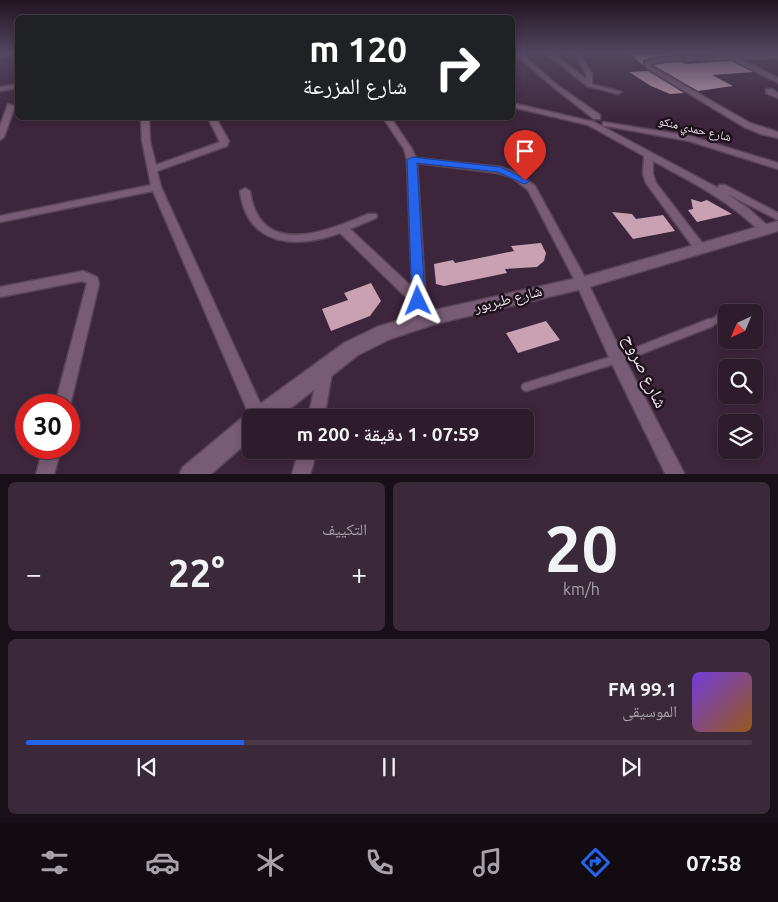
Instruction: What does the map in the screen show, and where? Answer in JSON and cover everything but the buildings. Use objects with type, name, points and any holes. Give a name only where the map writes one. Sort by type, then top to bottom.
[{"type":"street","points":[[543,75],[578,104],[593,120],[648,154],[774,224]]},
{"type":"street","points":[[577,75],[589,85],[618,92]]},
{"type":"street","points":[[589,75],[589,85]]},
{"type":"street","points":[[662,75],[747,124],[764,132],[778,135]]},
{"type":"street","points":[[766,75],[778,81]]},
{"type":"street","points":[[0,89],[15,86]]},
{"type":"street","points":[[769,91],[778,96]]},
{"type":"street","points":[[0,137],[11,106]]},
{"type":"street","points":[[515,106],[546,113],[593,120],[774,224]]},
{"type":"street","points":[[145,120],[146,141],[156,187],[256,409]]},
{"type":"street","points":[[152,170],[224,144],[225,141],[213,120]]},
{"type":"street","points":[[388,120],[408,149],[412,160],[420,322]]},
{"type":"street","name":"شارع حمدي منكو","points":[[593,120],[690,139],[778,166]]},
{"type":"street","points":[[648,154],[648,174],[651,183],[700,248]]},
{"type":"street","name":"شارع صروح","points":[[412,160],[500,170],[525,181],[532,188],[582,283],[676,474]]},
{"type":"street","points":[[0,219],[156,187]]},
{"type":"street","points":[[244,190],[248,209],[252,216],[266,230],[281,238],[295,239],[342,228],[372,216]]},
{"type":"street","name":"شارع طبربور","points":[[272,409],[362,342],[384,333],[533,293],[582,283],[774,224]]},
{"type":"street","points":[[342,228],[418,301]]},
{"type":"street","points":[[0,292],[83,276],[93,280],[66,394]]},
{"type":"street","points":[[318,409],[326,368]]},
{"type":"street","points":[[191,474],[242,432]]},
{"type":"street","points":[[45,474],[49,459]]},
{"type":"street","points":[[301,474],[305,459]]},
{"type":"lane","points":[[526,387],[618,358],[718,319]]},
{"type":"route","points":[[418,301],[412,160],[500,170],[525,181]]}]
